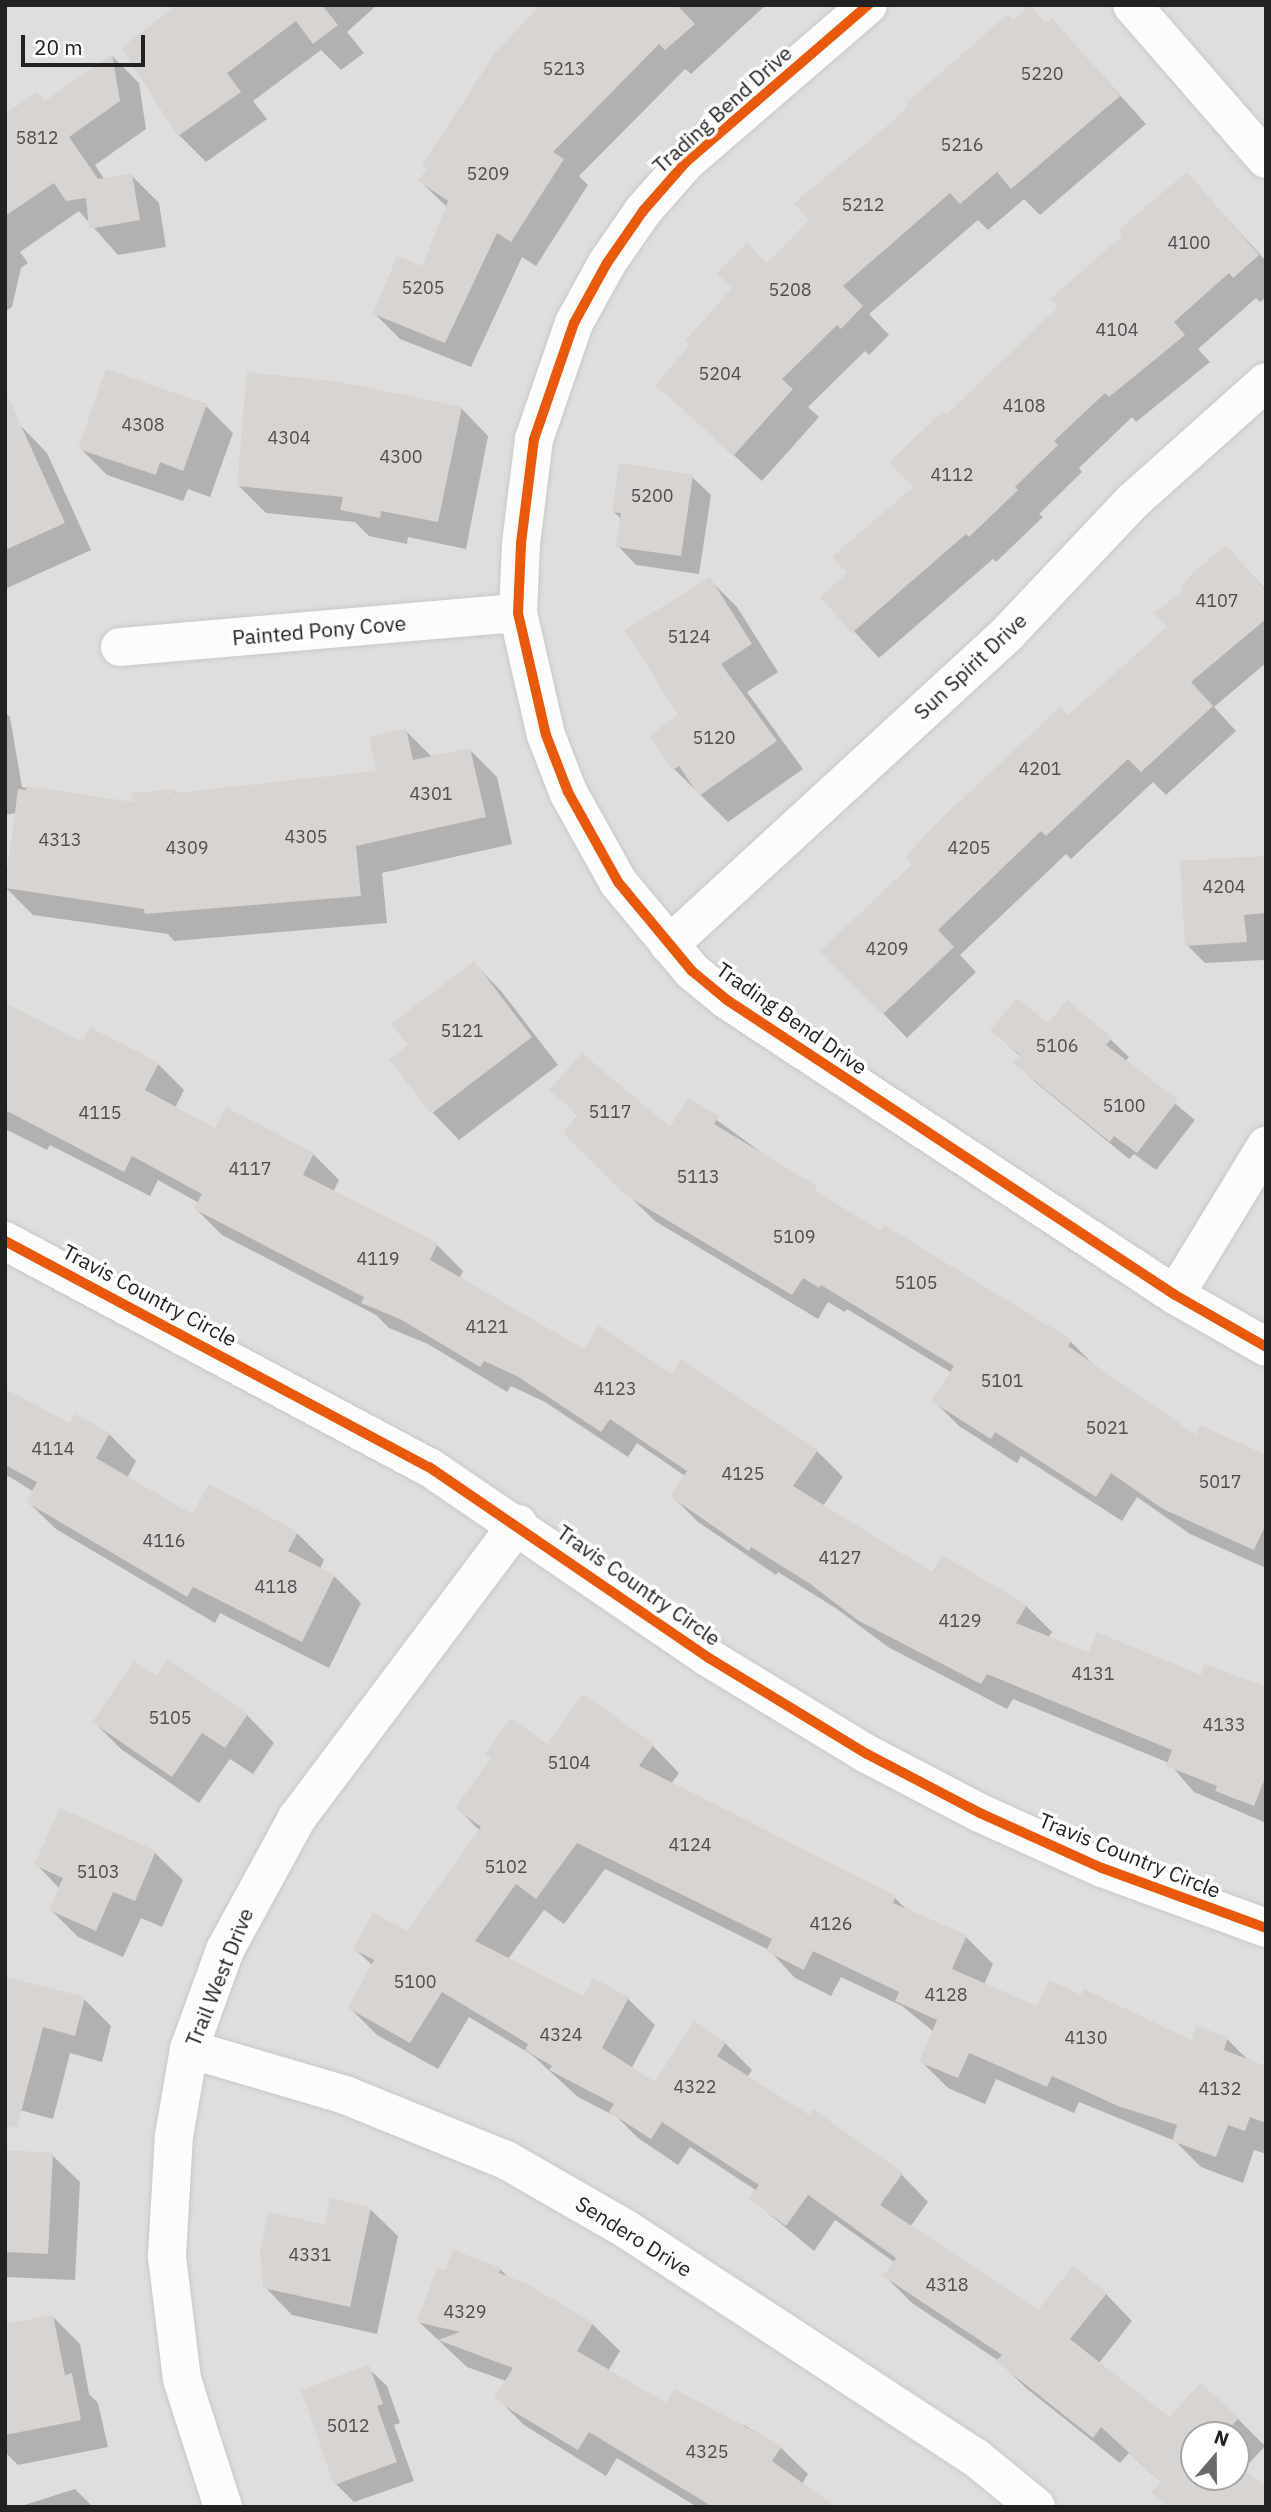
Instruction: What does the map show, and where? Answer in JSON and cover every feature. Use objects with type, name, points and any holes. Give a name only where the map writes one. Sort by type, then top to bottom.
[{"type":"street","name":"Trading Bend Drive","points":[[868,5],[686,162],[643,211],[607,263],[574,323],[534,439],[518,613],[531,682],[568,792],[618,882],[669,945],[727,1000],[1175,1295],[1266,1347]]},
{"type":"street","points":[[1132,5],[1266,159]]},
{"type":"street","name":"Sun Spirit Drive","points":[[669,945],[1009,632],[1133,501],[1266,382]]},
{"type":"street","name":"Painted Pony Cove","points":[[120,647],[518,613]]},
{"type":"street","points":[[1175,1295],[1266,1146]]},
{"type":"street","name":"Travis Country Circle","points":[[5,1241],[340,1417],[518,1524],[709,1658],[867,1754],[980,1813],[1102,1868],[1266,1928]]},
{"type":"street","name":"Trail West Drive","points":[[223,2507],[182,2379],[168,2270],[167,2202],[189,2049],[225,1950],[297,1818],[518,1524]]},
{"type":"street","name":"Sendero Drive","points":[[189,2049],[426,2124],[528,2171],[626,2229],[975,2457],[1036,2507]]},
{"type":"shaded area","points":[[5,5],[1266,5],[1266,2507],[5,2507]]},
{"type":"building","points":[[177,5],[322,5],[338,25],[313,44],[296,21],[227,73],[241,92],[178,136],[121,48]]},
{"type":"building","points":[[540,5],[677,5],[695,24],[665,50],[659,44],[553,152],[564,159],[511,242],[497,233],[445,343],[373,314],[397,256],[422,266],[448,201],[418,181],[427,168],[422,165],[495,53]]},
{"type":"building","points":[[1030,5],[1045,23],[1052,18],[1120,96],[1011,189],[997,172],[960,204],[950,193],[843,286],[863,306],[841,329],[837,325],[782,379],[793,389],[734,455],[655,385],[690,345],[685,341],[732,288],[717,273],[747,243],[767,263],[809,220],[794,203],[892,122],[908,106],[905,104],[1008,14],[1013,20]]},
{"type":"building","points":[[112,54],[120,101],[69,137],[98,179],[132,174],[140,220],[89,229],[86,198],[66,201],[54,183],[5,216],[5,114],[37,92],[45,101]]},
{"type":"building","points":[[1187,172],[1259,255],[1233,278],[1229,273],[1174,322],[1185,335],[1109,397],[1105,393],[1054,441],[1058,445],[1015,487],[1018,490],[969,537],[966,534],[852,633],[820,597],[847,573],[832,557],[913,487],[889,462],[943,411],[946,415],[1058,307],[1050,299],[1123,235],[1118,230]]},
{"type":"building","points":[[106,369],[207,404],[183,471],[160,462],[156,475],[78,449]]},
{"type":"building","points":[[247,372],[340,382],[462,407],[438,522],[381,511],[380,518],[340,510],[343,497],[237,486]]},
{"type":"building","points":[[5,390],[65,523],[5,550]]},
{"type":"building","points":[[619,463],[693,475],[681,556],[616,547],[621,513],[612,512]]},
{"type":"building","points":[[1226,545],[1266,591],[1266,619],[1191,682],[1213,706],[1141,772],[1128,759],[1046,836],[1041,831],[938,930],[954,947],[882,1015],[820,951],[912,864],[905,857],[943,817],[1060,707],[1068,715],[1167,627],[1154,613],[1183,591],[1180,588],[1195,571]]},
{"type":"building","points":[[710,577],[752,644],[721,664],[777,741],[699,796],[679,766],[673,770],[649,736],[678,715],[625,630]]},
{"type":"building","points":[[406,728],[413,760],[470,748],[486,817],[356,846],[361,896],[145,914],[144,909],[5,888],[18,789],[26,790],[27,786],[133,802],[132,793],[175,789],[175,793],[376,771],[369,737]]},
{"type":"building","points":[[1266,856],[1266,913],[1244,915],[1247,942],[1185,946],[1180,861]]},
{"type":"building","points":[[474,961],[532,1037],[431,1114],[389,1059],[408,1045],[391,1024]]},
{"type":"building","points":[[1017,998],[1048,1023],[1067,1000],[1112,1038],[1106,1045],[1178,1100],[1137,1153],[1114,1136],[1110,1142],[1013,1063],[1020,1055],[990,1030]]},
{"type":"building","points":[[5,1003],[82,1042],[90,1027],[159,1063],[145,1090],[215,1128],[226,1107],[314,1153],[303,1175],[438,1243],[430,1260],[584,1349],[599,1325],[672,1374],[681,1359],[818,1450],[793,1486],[932,1572],[942,1555],[1027,1605],[1016,1623],[1089,1653],[1097,1632],[1201,1675],[1205,1664],[1266,1687],[1266,1775],[1254,1806],[1215,1791],[1217,1786],[1166,1766],[1172,1750],[987,1674],[981,1684],[859,1621],[809,1583],[751,1547],[749,1551],[670,1496],[687,1471],[610,1419],[601,1432],[517,1376],[484,1361],[480,1367],[400,1319],[361,1303],[364,1297],[194,1209],[202,1194],[132,1156],[124,1172],[5,1110]]},
{"type":"building","points":[[582,1053],[670,1127],[688,1098],[719,1116],[714,1124],[817,1186],[815,1190],[880,1231],[884,1225],[1072,1340],[1068,1346],[1196,1435],[1200,1425],[1266,1455],[1266,1524],[1254,1550],[1163,1509],[1111,1473],[1096,1497],[995,1432],[991,1439],[931,1401],[954,1366],[821,1285],[819,1288],[803,1278],[792,1295],[627,1196],[563,1133],[578,1115],[549,1090]]},
{"type":"building","points":[[5,1389],[70,1423],[75,1414],[110,1433],[96,1458],[192,1514],[209,1484],[298,1532],[288,1551],[335,1575],[302,1642],[193,1587],[187,1597],[26,1502],[37,1482],[5,1465]]},
{"type":"building","points":[[168,1659],[248,1714],[225,1748],[202,1733],[172,1777],[92,1722],[134,1661],[156,1676]]},
{"type":"building","points":[[583,1694],[654,1744],[639,1766],[896,1896],[893,1903],[967,1935],[952,1969],[1037,2006],[1049,1980],[1081,1995],[1084,1989],[1191,2040],[1196,2026],[1228,2037],[1224,2050],[1266,2066],[1266,2123],[1250,2117],[1245,2131],[1228,2125],[1216,2157],[1172,2141],[1177,2125],[1118,2106],[1052,2076],[1047,2087],[969,2053],[958,2078],[919,2062],[937,2020],[895,2001],[899,1992],[813,1951],[804,1970],[766,1951],[772,1939],[577,1843],[536,1899],[516,1884],[475,1941],[583,1996],[593,1978],[629,1997],[602,2048],[655,2082],[694,2021],[726,2042],[717,2056],[809,2115],[813,2109],[903,2173],[880,2205],[1038,2310],[1073,2266],[1107,2293],[1070,2339],[1169,2417],[1201,2383],[1239,2418],[1236,2421],[1180,2421],[1180,2491],[1250,2491],[1250,2474],[1266,2488],[1266,2507],[1168,2507],[1151,2492],[1161,2482],[1101,2427],[1093,2438],[996,2361],[1002,2355],[883,2276],[896,2258],[808,2195],[786,2226],[749,2199],[759,2185],[662,2122],[651,2139],[609,2112],[614,2104],[549,2070],[552,2066],[525,2050],[528,2044],[442,1992],[410,2043],[348,2008],[374,1960],[353,1949],[373,1913],[407,1931],[481,1827],[455,1808],[491,1758],[485,1754],[511,1718],[547,1744]]},
{"type":"building","points":[[60,1808],[156,1851],[135,1901],[113,1892],[96,1931],[49,1910],[63,1878],[34,1865]]},
{"type":"building","points":[[5,1977],[85,1997],[75,2036],[43,2027],[17,2128],[5,2126]]},
{"type":"building","points":[[5,2150],[53,2153],[48,2254],[5,2252]]},
{"type":"building","points":[[330,2198],[371,2207],[350,2307],[263,2288],[260,2251],[269,2212],[325,2225]]},
{"type":"building","points":[[453,2250],[501,2268],[499,2273],[527,2284],[593,2323],[577,2351],[666,2403],[674,2389],[782,2446],[772,2461],[836,2507],[713,2507],[589,2432],[578,2450],[511,2410],[494,2398],[513,2368],[438,2340],[460,2332],[417,2322],[437,2268],[445,2271]]},
{"type":"building","points":[[53,2315],[65,2375],[72,2373],[81,2420],[5,2435],[5,2324]]},
{"type":"building","points":[[369,2365],[383,2404],[377,2406],[397,2462],[334,2485],[301,2390]]},
{"type":"cycle path","points":[[868,5],[686,162],[643,211],[607,263],[574,323],[534,439],[521,544],[518,613],[546,735],[568,792],[618,882],[692,971],[727,1000],[1175,1295],[1266,1347]]},
{"type":"cycle path","points":[[5,1241],[429,1467],[709,1658],[867,1754],[980,1813],[1102,1868],[1266,1928]]}]
